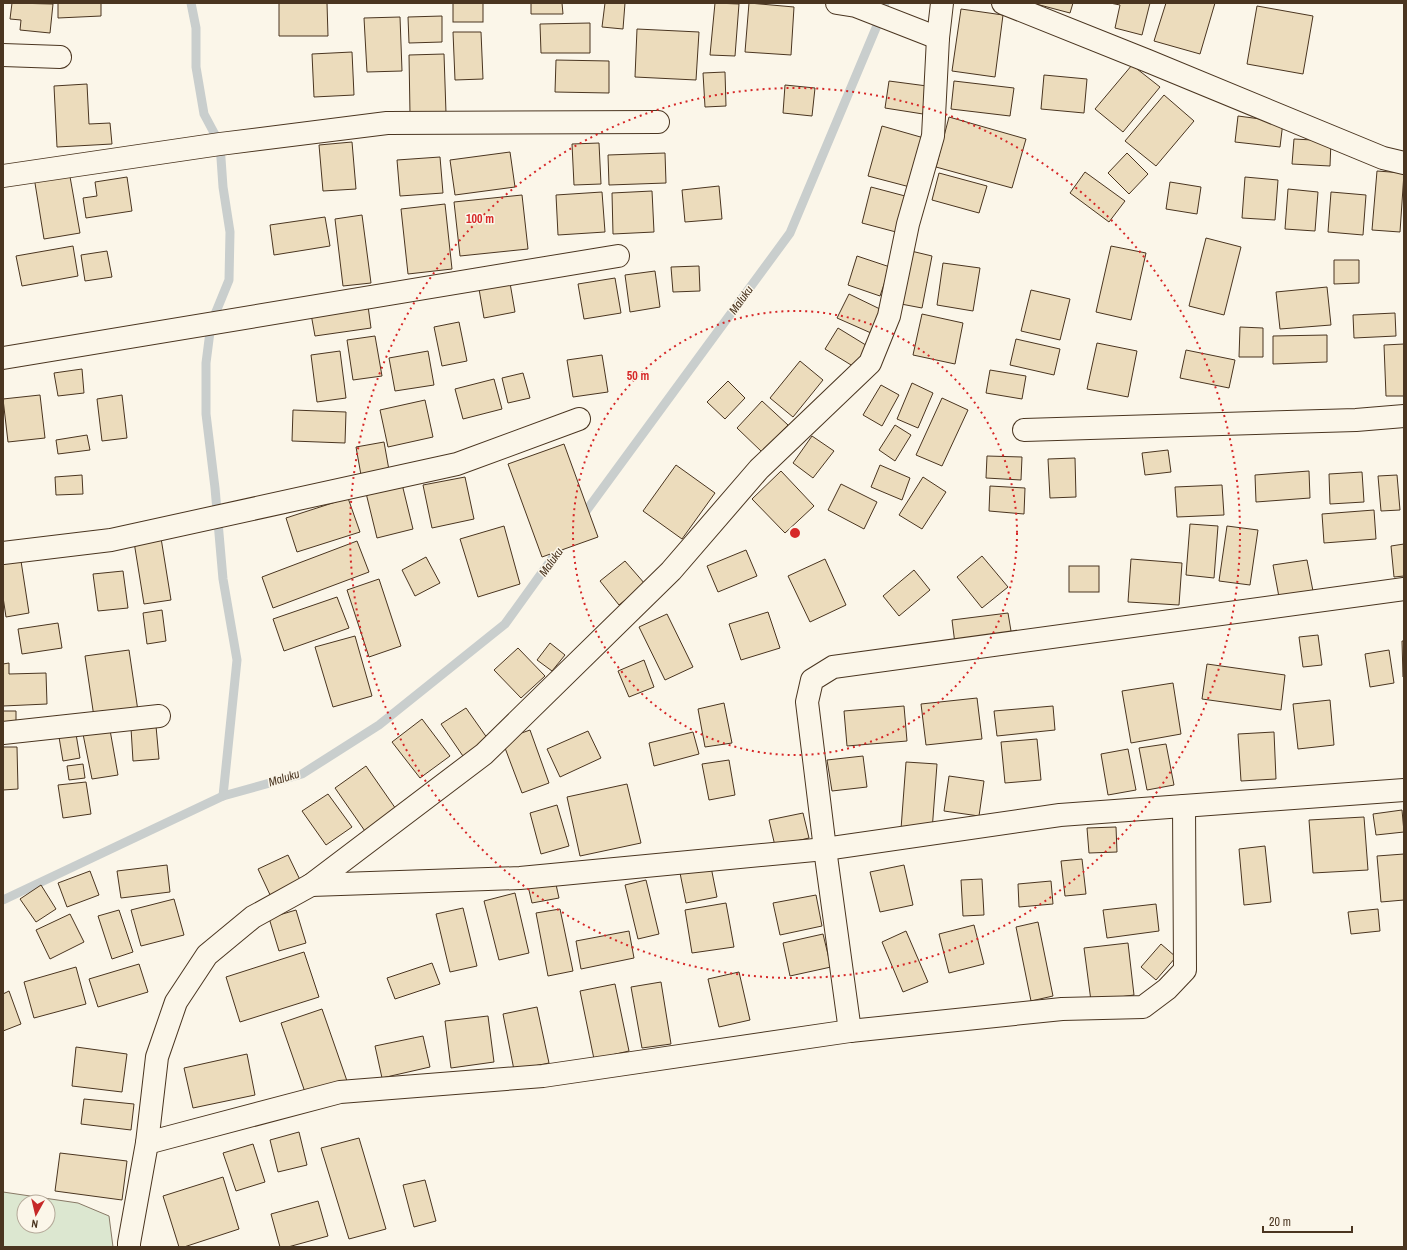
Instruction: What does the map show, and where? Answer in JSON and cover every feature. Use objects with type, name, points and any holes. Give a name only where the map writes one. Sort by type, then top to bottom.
[{"type":"street","points":[[129,1247],[128,1243],[147,1143],[157,1057],[176,1002],[207,956],[253,917],[311,885],[484,754],[671,571],[759,469],[870,363],[889,316],[908,224],[933,136],[938,38],[942,3]]},
{"type":"street","points":[[1003,3],[1383,158],[1404,163]]},
{"type":"street","points":[[847,4],[938,38]]},
{"type":"street","points":[[3,55],[60,57]]},
{"type":"street","points":[[3,176],[220,144],[387,123],[658,122]]},
{"type":"street","points":[[3,358],[618,256]]},
{"type":"street","points":[[1024,430],[1356,420],[1404,416]]},
{"type":"street","points":[[3,553],[111,540],[457,464],[579,419]]},
{"type":"street","points":[[850,1031],[825,849],[807,702],[812,680],[833,667],[1404,588]]},
{"type":"street","points":[[3,733],[159,716]]},
{"type":"street","points":[[311,885],[520,878],[825,849],[1060,815],[1404,790]]},
{"type":"street","points":[[147,1143],[340,1092],[543,1076],[850,1031],[1062,1008],[1143,1007],[1166,989],[1185,970],[1184,806]]},
{"type":"green space","points":[[3,1192],[17,1194],[16,1234],[56,1234],[56,1200],[78,1203],[109,1216],[113,1247],[3,1247]]},
{"type":"building","points":[[12,3],[53,4],[50,33],[20,30],[21,20],[10,19]]},
{"type":"building","points":[[58,3],[101,3],[101,16],[58,18]]},
{"type":"building","points":[[279,3],[327,3],[328,36],[279,36]]},
{"type":"building","points":[[453,3],[483,3],[483,22],[453,22]]},
{"type":"building","points":[[531,3],[562,3],[563,14],[531,14]]},
{"type":"building","points":[[605,3],[625,3],[623,29],[602,27]]},
{"type":"building","points":[[715,3],[739,4],[735,56],[710,55]]},
{"type":"building","points":[[749,3],[794,7],[791,55],[745,52]]},
{"type":"building","points":[[1036,3],[1073,3],[1070,13]]},
{"type":"building","points":[[1110,3],[1150,3],[1142,35],[1115,28],[1120,5]]},
{"type":"building","points":[[1166,3],[1215,3],[1200,54],[1154,41]]},
{"type":"building","points":[[1257,6],[1313,16],[1303,74],[1247,64]]},
{"type":"building","points":[[961,9],[1003,15],[995,77],[952,71]]},
{"type":"building","points":[[442,16],[442,42],[409,43],[408,17]]},
{"type":"building","points":[[400,17],[402,71],[367,72],[364,18]]},
{"type":"building","points":[[590,23],[590,53],[541,53],[540,24]]},
{"type":"building","points":[[637,29],[699,32],[696,80],[635,77]]},
{"type":"building","points":[[453,32],[481,32],[483,79],[455,80]]},
{"type":"building","points":[[352,52],[354,95],[314,97],[312,54]]},
{"type":"building","points":[[444,54],[446,113],[410,114],[409,55]]},
{"type":"building","points":[[556,60],[609,61],[609,93],[555,92]]},
{"type":"building","points":[[1132,65],[1160,87],[1123,132],[1095,109]]},
{"type":"building","points":[[725,72],[726,106],[705,107],[703,73]]},
{"type":"building","points":[[1044,75],[1087,79],[1084,113],[1041,109]]},
{"type":"building","points":[[889,81],[927,86],[923,114],[885,108]]},
{"type":"building","points":[[954,81],[1014,88],[1010,116],[951,109]]},
{"type":"building","points":[[87,84],[89,124],[110,123],[112,144],[57,147],[54,86]]},
{"type":"building","points":[[785,85],[815,88],[812,116],[783,113]]},
{"type":"building","points":[[1164,95],[1194,121],[1156,166],[1125,141]]},
{"type":"building","points":[[1238,116],[1283,122],[1280,147],[1235,142]]},
{"type":"building","points":[[949,117],[1026,139],[1012,188],[936,167]]},
{"type":"building","points":[[882,126],[924,138],[910,187],[868,176]]},
{"type":"building","points":[[1294,139],[1331,141],[1330,166],[1292,164]]},
{"type":"building","points":[[352,142],[356,189],[323,191],[319,145]]},
{"type":"building","points":[[599,143],[601,184],[574,185],[572,144]]},
{"type":"building","points":[[510,152],[515,187],[455,195],[450,160]]},
{"type":"building","points":[[665,153],[666,183],[609,185],[608,155]]},
{"type":"building","points":[[1127,153],[1148,174],[1129,194],[1108,173]]},
{"type":"building","points":[[440,157],[443,193],[400,196],[397,160]]},
{"type":"building","points":[[69,171],[80,233],[44,239],[34,177]]},
{"type":"building","points":[[1377,171],[1404,173],[1400,232],[1372,230]]},
{"type":"building","points":[[1085,172],[1125,201],[1109,222],[1070,193]]},
{"type":"building","points":[[939,173],[987,186],[979,213],[932,200]]},
{"type":"building","points":[[127,177],[132,211],[86,218],[83,198],[97,196],[95,182]]},
{"type":"building","points":[[1245,177],[1278,180],[1275,220],[1242,218]]},
{"type":"building","points":[[1170,182],[1201,187],[1197,214],[1166,209]]},
{"type":"building","points":[[719,186],[722,219],[685,222],[682,190]]},
{"type":"building","points":[[871,187],[905,196],[896,232],[862,223]]},
{"type":"building","points":[[1288,189],[1318,192],[1315,231],[1285,229]]},
{"type":"building","points":[[652,191],[654,232],[613,234],[612,193]]},
{"type":"building","points":[[602,192],[605,232],[558,235],[556,195]]},
{"type":"building","points":[[1331,192],[1366,195],[1363,235],[1328,232]]},
{"type":"building","points":[[522,195],[528,249],[460,256],[454,202]]},
{"type":"building","points":[[445,204],[452,269],[408,274],[401,209]]},
{"type":"building","points":[[362,215],[371,283],[343,286],[335,219]]},
{"type":"building","points":[[325,217],[330,246],[274,255],[270,225]]},
{"type":"building","points":[[1206,238],[1241,247],[1224,315],[1189,306]]},
{"type":"building","points":[[73,246],[78,276],[22,286],[16,256]]},
{"type":"building","points":[[1111,246],[1146,253],[1131,320],[1096,312]]},
{"type":"building","points":[[107,251],[112,277],[85,281],[81,255]]},
{"type":"building","points":[[911,251],[932,256],[922,308],[901,304]]},
{"type":"building","points":[[857,256],[890,267],[880,296],[848,285]]},
{"type":"building","points":[[1334,260],[1359,260],[1359,283],[1334,284]]},
{"type":"building","points":[[943,263],[980,268],[973,311],[937,305]]},
{"type":"building","points":[[699,266],[700,291],[673,292],[671,267]]},
{"type":"building","points":[[655,271],[660,307],[630,312],[625,275]]},
{"type":"building","points":[[615,278],[621,313],[584,319],[578,284]]},
{"type":"building","points":[[510,283],[515,312],[484,318],[479,289]]},
{"type":"building","points":[[1327,287],[1331,325],[1280,329],[1276,292]]},
{"type":"building","points":[[1031,290],[1070,299],[1060,340],[1021,331]]},
{"type":"building","points":[[849,294],[882,310],[871,333],[837,318]]},
{"type":"building","points":[[368,306],[371,328],[315,336],[311,314]]},
{"type":"building","points":[[1395,313],[1396,336],[1354,338],[1353,315]]},
{"type":"building","points":[[922,314],[963,323],[955,364],[913,355]]},
{"type":"building","points":[[459,322],[467,361],[442,366],[434,327]]},
{"type":"building","points":[[1240,327],[1263,328],[1263,357],[1239,357]]},
{"type":"building","points":[[838,328],[869,347],[856,368],[825,349]]},
{"type":"building","points":[[1327,335],[1327,362],[1273,364],[1273,336]]},
{"type":"building","points":[[375,336],[382,376],[353,380],[347,340]]},
{"type":"building","points":[[1016,339],[1060,349],[1054,375],[1010,365]]},
{"type":"building","points":[[1097,343],[1137,351],[1128,397],[1087,389]]},
{"type":"building","points":[[1404,344],[1404,396],[1386,396],[1384,345]]},
{"type":"building","points":[[1186,350],[1235,360],[1229,388],[1180,378]]},
{"type":"building","points":[[340,351],[346,398],[317,402],[311,355]]},
{"type":"building","points":[[428,351],[434,385],[395,391],[389,358]]},
{"type":"building","points":[[602,355],[608,392],[573,397],[567,360]]},
{"type":"building","points":[[800,361],[823,380],[793,417],[770,398]]},
{"type":"building","points":[[82,369],[84,393],[58,396],[54,373]]},
{"type":"building","points":[[990,370],[1026,376],[1022,399],[986,393]]},
{"type":"building","points":[[523,373],[530,398],[508,403],[502,378]]},
{"type":"building","points":[[494,379],[502,409],[463,419],[455,389]]},
{"type":"building","points":[[728,381],[745,398],[725,419],[707,402]]},
{"type":"building","points":[[912,383],[933,393],[918,428],[897,419]]},
{"type":"building","points":[[881,385],[899,395],[882,426],[863,415]]},
{"type":"building","points":[[40,395],[45,438],[8,442],[3,399]]},
{"type":"building","points":[[122,395],[127,438],[102,441],[97,399]]},
{"type":"building","points":[[942,398],[968,410],[942,466],[916,455]]},
{"type":"building","points":[[425,400],[433,437],[388,447],[380,410]]},
{"type":"building","points":[[762,401],[788,425],[762,452],[737,428]]},
{"type":"building","points":[[293,410],[346,412],[345,443],[292,441]]},
{"type":"building","points":[[895,425],[911,435],[895,461],[879,450]]},
{"type":"building","points":[[87,435],[90,450],[58,454],[56,440]]},
{"type":"building","points":[[812,436],[834,451],[813,478],[793,463]]},
{"type":"building","points":[[384,442],[389,470],[361,475],[356,447]]},
{"type":"building","points":[[564,444],[598,537],[542,557],[508,464]]},
{"type":"building","points":[[1168,450],[1171,472],[1145,475],[1142,453]]},
{"type":"building","points":[[987,456],[1022,457],[1021,480],[986,478]]},
{"type":"building","points":[[1075,458],[1076,497],[1050,498],[1048,459]]},
{"type":"building","points":[[676,465],[715,493],[682,539],[643,511]]},
{"type":"building","points":[[880,465],[910,478],[902,500],[871,487]]},
{"type":"building","points":[[781,471],[814,506],[785,533],[752,499]]},
{"type":"building","points":[[1309,471],[1310,498],[1256,502],[1255,475]]},
{"type":"building","points":[[1362,472],[1364,502],[1330,504],[1329,474]]},
{"type":"building","points":[[82,475],[83,494],[56,495],[55,477]]},
{"type":"building","points":[[1397,475],[1400,510],[1381,511],[1378,476]]},
{"type":"building","points":[[465,477],[474,519],[432,528],[423,485]]},
{"type":"building","points":[[923,477],[946,492],[922,529],[899,515]]},
{"type":"building","points":[[402,484],[413,529],[377,538],[366,493]]},
{"type":"building","points":[[841,484],[877,502],[864,529],[828,510]]},
{"type":"building","points":[[1222,485],[1224,515],[1177,517],[1175,487]]},
{"type":"building","points":[[990,486],[1025,488],[1024,514],[989,511]]},
{"type":"building","points":[[348,498],[360,532],[297,552],[286,518]]},
{"type":"building","points":[[1374,510],[1376,539],[1324,543],[1322,514]]},
{"type":"building","points":[[1190,524],[1218,526],[1214,578],[1186,575]]},
{"type":"building","points":[[504,526],[520,584],[478,597],[460,539]]},
{"type":"building","points":[[1227,526],[1258,530],[1250,585],[1219,581]]},
{"type":"building","points":[[161,538],[171,600],[144,604],[134,542]]},
{"type":"building","points":[[357,541],[369,572],[273,608],[262,577]]},
{"type":"building","points":[[1404,544],[1404,576],[1394,577],[1391,546]]},
{"type":"building","points":[[746,550],[757,576],[718,592],[707,566]]},
{"type":"building","points":[[982,556],[1008,587],[982,608],[957,577]]},
{"type":"building","points":[[426,557],[440,583],[415,596],[402,570]]},
{"type":"building","points":[[825,559],[846,605],[810,622],[788,576]]},
{"type":"building","points":[[1131,559],[1182,563],[1179,605],[1128,602]]},
{"type":"building","points":[[1307,560],[1313,591],[1279,597],[1273,565]]},
{"type":"building","points":[[21,561],[29,613],[6,617],[3,597],[3,564]]},
{"type":"building","points":[[625,561],[645,584],[619,605],[600,581]]},
{"type":"building","points":[[1069,566],[1099,566],[1099,592],[1069,592]]},
{"type":"building","points":[[914,570],[930,590],[899,616],[883,596]]},
{"type":"building","points":[[123,571],[128,608],[98,611],[93,574]]},
{"type":"building","points":[[379,579],[401,646],[369,657],[347,590]]},
{"type":"building","points":[[337,597],[349,628],[284,651],[273,619]]},
{"type":"building","points":[[162,610],[166,641],[147,644],[143,613]]},
{"type":"building","points":[[768,612],[780,648],[741,660],[729,624]]},
{"type":"building","points":[[1008,613],[1012,637],[955,644],[952,620]]},
{"type":"building","points":[[667,614],[693,667],[665,680],[639,627]]},
{"type":"building","points":[[58,623],[62,648],[22,654],[18,629]]},
{"type":"building","points":[[1318,635],[1322,665],[1303,667],[1299,637]]},
{"type":"building","points":[[355,636],[372,696],[333,707],[315,647]]},
{"type":"building","points":[[1402,641],[1404,641],[1404,677],[1403,677]]},
{"type":"building","points":[[550,643],[565,655],[552,671],[537,660]]},
{"type":"building","points":[[518,648],[545,676],[521,698],[494,670]]},
{"type":"building","points":[[129,650],[138,711],[94,717],[85,656]]},
{"type":"building","points":[[1389,650],[1394,683],[1370,687],[1365,654]]},
{"type":"building","points":[[644,660],[654,687],[629,697],[618,671]]},
{"type":"building","points":[[9,663],[9,674],[46,673],[47,704],[3,706],[3,664]]},
{"type":"building","points":[[1207,664],[1285,675],[1281,710],[1202,699]]},
{"type":"building","points":[[1173,683],[1181,734],[1131,743],[1122,691]]},
{"type":"building","points":[[977,698],[982,739],[926,745],[921,704]]},
{"type":"building","points":[[1330,700],[1334,745],[1298,749],[1293,704]]},
{"type":"building","points":[[724,703],[732,743],[705,747],[698,709]]},
{"type":"building","points":[[904,706],[907,741],[847,746],[844,711]]},
{"type":"building","points":[[1053,706],[1055,730],[997,736],[994,711]]},
{"type":"building","points":[[466,708],[490,742],[465,759],[441,724]]},
{"type":"building","points":[[3,711],[16,711],[16,726],[3,727]]},
{"type":"building","points":[[422,719],[450,756],[420,778],[392,742]]},
{"type":"building","points":[[156,726],[159,759],[133,761],[131,728]]},
{"type":"building","points":[[110,730],[118,775],[92,779],[83,734]]},
{"type":"building","points":[[530,730],[549,783],[522,793],[502,740]]},
{"type":"building","points":[[588,731],[601,758],[560,777],[547,749]]},
{"type":"building","points":[[693,732],[699,754],[654,766],[649,743]]},
{"type":"building","points":[[1274,732],[1276,779],[1241,781],[1238,734]]},
{"type":"building","points":[[76,734],[80,758],[63,761],[59,737]]},
{"type":"building","points":[[1037,739],[1041,780],[1005,783],[1001,742]]},
{"type":"building","points":[[1166,744],[1174,785],[1147,790],[1139,748]]},
{"type":"building","points":[[3,747],[17,747],[18,789],[3,790]]},
{"type":"building","points":[[1128,749],[1136,790],[1108,795],[1101,754]]},
{"type":"building","points":[[863,756],[867,787],[832,791],[827,760]]},
{"type":"building","points":[[729,760],[735,795],[709,800],[702,764]]},
{"type":"building","points":[[906,762],[937,764],[932,831],[901,829]]},
{"type":"building","points":[[83,764],[85,778],[69,780],[67,766]]},
{"type":"building","points":[[366,766],[398,812],[367,834],[335,788]]},
{"type":"building","points":[[949,776],[984,781],[979,816],[944,811]]},
{"type":"building","points":[[86,782],[91,814],[63,818],[58,785]]},
{"type":"building","points":[[627,784],[641,843],[580,856],[567,797]]},
{"type":"building","points":[[328,794],[352,827],[326,845],[302,811]]},
{"type":"building","points":[[557,805],[569,846],[541,854],[530,813]]},
{"type":"building","points":[[1402,810],[1404,832],[1376,835],[1373,814]]},
{"type":"building","points":[[803,813],[809,838],[775,846],[769,820]]},
{"type":"building","points":[[1364,817],[1368,870],[1313,873],[1309,820]]},
{"type":"building","points":[[1116,827],[1117,852],[1089,853],[1087,828]]},
{"type":"building","points":[[1265,846],[1271,902],[1244,905],[1239,849]]},
{"type":"building","points":[[1404,854],[1404,900],[1381,902],[1377,856]]},
{"type":"building","points":[[288,855],[302,884],[272,899],[258,869]]},
{"type":"building","points":[[1082,859],[1086,894],[1065,896],[1061,861]]},
{"type":"building","points":[[167,865],[170,892],[121,898],[117,871]]},
{"type":"building","points":[[904,865],[913,905],[880,912],[870,872]]},
{"type":"building","points":[[711,867],[717,897],[686,903],[680,873]]},
{"type":"building","points":[[90,871],[99,895],[67,907],[58,883]]},
{"type":"building","points":[[982,879],[984,915],[963,916],[961,880]]},
{"type":"building","points":[[555,880],[559,898],[532,903],[528,886]]},
{"type":"building","points":[[646,880],[659,934],[638,939],[625,885]]},
{"type":"building","points":[[1051,881],[1053,904],[1019,907],[1018,884]]},
{"type":"building","points":[[41,885],[56,909],[36,922],[20,899]]},
{"type":"building","points":[[515,893],[529,953],[499,960],[484,901]]},
{"type":"building","points":[[816,895],[822,926],[780,935],[773,903]]},
{"type":"building","points":[[174,899],[184,935],[141,946],[131,910]]},
{"type":"building","points":[[726,903],[734,947],[692,953],[685,910]]},
{"type":"building","points":[[1156,904],[1159,931],[1107,938],[1103,910]]},
{"type":"building","points":[[463,908],[477,966],[450,972],[436,914]]},
{"type":"building","points":[[560,909],[573,971],[548,976],[536,913]]},
{"type":"building","points":[[1378,909],[1380,931],[1351,934],[1348,912]]},
{"type":"building","points":[[119,910],[133,952],[112,959],[98,916]]},
{"type":"building","points":[[296,910],[306,943],[279,951],[269,918]]},
{"type":"building","points":[[70,914],[84,942],[50,959],[36,930]]},
{"type":"building","points":[[1038,922],[1053,996],[1031,1001],[1016,927]]},
{"type":"building","points":[[974,925],[984,964],[949,973],[939,934]]},
{"type":"building","points":[[629,931],[634,958],[581,969],[576,941]]},
{"type":"building","points":[[906,931],[928,982],[903,992],[882,942]]},
{"type":"building","points":[[823,934],[831,967],[790,976],[783,943]]},
{"type":"building","points":[[1128,943],[1134,995],[1091,1001],[1084,948]]},
{"type":"building","points":[[1161,944],[1176,957],[1156,980],[1141,967]]},
{"type":"building","points":[[304,952],[319,997],[240,1022],[226,977]]},
{"type":"building","points":[[432,963],[440,984],[395,999],[387,978]]},
{"type":"building","points":[[139,964],[148,992],[98,1007],[89,979]]},
{"type":"building","points":[[76,967],[86,1004],[34,1018],[24,982]]},
{"type":"building","points":[[739,972],[750,1020],[719,1027],[708,979]]},
{"type":"building","points":[[661,982],[671,1044],[642,1048],[631,987]]},
{"type":"building","points":[[615,984],[629,1051],[594,1059],[580,991]]},
{"type":"building","points":[[9,991],[21,1024],[3,1031],[3,994]]},
{"type":"building","points":[[537,1007],[549,1063],[514,1070],[503,1014]]},
{"type":"building","points":[[322,1009],[347,1081],[306,1095],[281,1023]]},
{"type":"building","points":[[488,1016],[494,1062],[451,1068],[445,1021]]},
{"type":"building","points":[[423,1036],[430,1067],[382,1078],[375,1046]]},
{"type":"building","points":[[76,1047],[127,1054],[122,1092],[72,1086]]},
{"type":"building","points":[[247,1054],[255,1095],[193,1108],[184,1068]]},
{"type":"building","points":[[84,1099],[134,1104],[131,1130],[81,1124]]},
{"type":"building","points":[[299,1132],[307,1165],[278,1172],[270,1140]]},
{"type":"building","points":[[359,1138],[386,1229],[349,1239],[321,1148]]},
{"type":"building","points":[[253,1144],[265,1182],[236,1191],[223,1153]]},
{"type":"building","points":[[60,1153],[127,1161],[122,1200],[55,1191]]},
{"type":"building","points":[[223,1177],[239,1229],[184,1247],[179,1247],[163,1196]]},
{"type":"building","points":[[425,1180],[436,1221],[414,1227],[403,1185]]},
{"type":"building","points":[[318,1201],[328,1236],[288,1247],[280,1247],[271,1214]]},
{"type":"waterway","points":[[191,3],[196,28],[196,67],[204,114],[220,144],[223,187],[230,232],[229,280],[211,324],[206,363],[206,414],[215,488],[223,579],[237,660],[223,796]]},
{"type":"waterway","name":"Maluku","points":[[581,518],[790,233],[881,16],[885,3]]},
{"type":"waterway","name":"Maluku","points":[[3,900],[223,796],[302,774],[379,725],[505,624],[564,542]]}]
